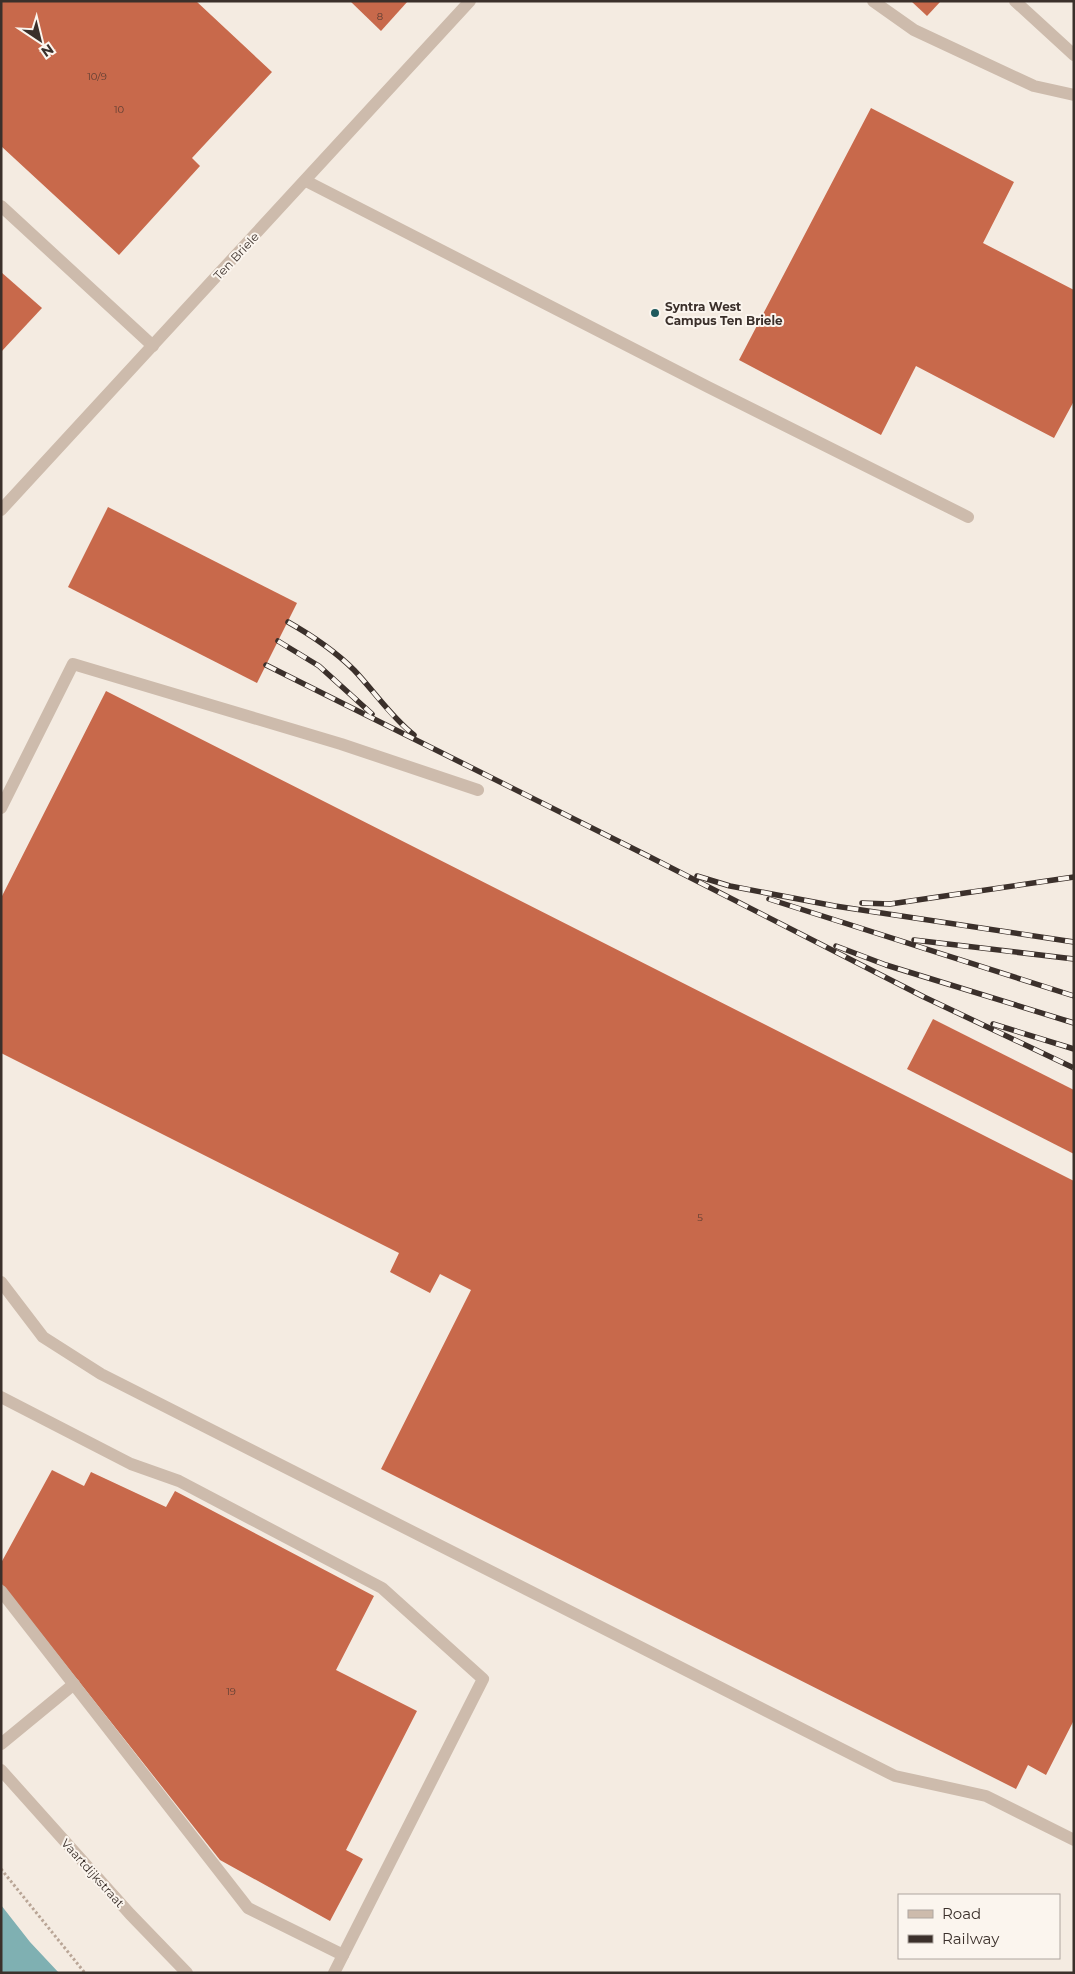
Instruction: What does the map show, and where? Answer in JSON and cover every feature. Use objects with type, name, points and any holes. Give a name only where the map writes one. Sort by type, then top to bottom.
[{"type":"street","name":"Ten Briele","points":[[1,510],[470,1]]},
{"type":"street","points":[[873,1],[914,30],[1034,86],[1074,95]]},
{"type":"street","points":[[1015,1],[1073,54]]},
{"type":"street","points":[[306,181],[968,517]]},
{"type":"street","points":[[1,206],[153,346]]},
{"type":"street","points":[[1,808],[73,664],[341,744],[478,790]]},
{"type":"street","points":[[1,1282],[43,1337],[101,1374],[895,1776],[986,1796],[1074,1840]]},
{"type":"street","points":[[1,1397],[131,1464],[179,1481],[382,1588],[483,1680],[334,1973]]},
{"type":"street","points":[[1,1591],[248,1908],[343,1955]]},
{"type":"street","points":[[1,1744],[74,1684]]},
{"type":"street","name":"Vaartdijkstraat","points":[[1,1770],[130,1914],[187,1973]]},
{"type":"path","points":[[1,1869],[85,1973]]},
{"type":"water","points":[[1,1905],[30,1942],[59,1973],[1,1973]]},
{"type":"building","points":[[1,1],[196,1],[272,72],[192,158],[200,166],[119,255],[1,146]]},
{"type":"building","points":[[350,1],[408,1],[381,31]]},
{"type":"building","points":[[911,1],[941,1],[927,16]]},
{"type":"building","points":[[871,108],[1014,182],[983,243],[1074,290],[1074,401],[1054,438],[916,366],[881,435],[739,360]]},
{"type":"building","points":[[1,272],[42,308],[1,352]]},
{"type":"building","points":[[108,507],[297,603],[257,683],[68,587]]},
{"type":"building","points":[[106,691],[1074,1181],[1074,1720],[1046,1775],[1028,1765],[1016,1789],[381,1469],[471,1290],[440,1274],[430,1293],[390,1272],[399,1253],[1,1053],[1,898]]},
{"type":"building","points":[[933,1019],[1074,1090],[1074,1154],[907,1069]]},
{"type":"building","points":[[52,1470],[84,1486],[91,1472],[166,1507],[175,1491],[374,1596],[336,1670],[417,1711],[346,1850],[363,1859],[330,1921],[220,1860],[1,1583],[1,1563]]},
{"type":"railway","points":[[288,622],[347,663],[383,704],[414,735]]},
{"type":"railway","points":[[278,641],[319,666],[372,714]]},
{"type":"railway","points":[[266,665],[646,855],[924,997],[1074,1068]]},
{"type":"railway","points":[[697,876],[730,886],[835,906],[1074,942]]},
{"type":"railway","points":[[862,903],[890,904],[1074,877]]},
{"type":"railway","points":[[769,899],[1074,996]]},
{"type":"railway","points":[[914,940],[1074,959]]},
{"type":"railway","points":[[836,946],[886,965],[1074,1023]]},
{"type":"railway","points":[[993,1024],[1074,1049]]},
{"type":"place","name":"Syntra West Campus Ten Briele","points":[[655,313]]}]
